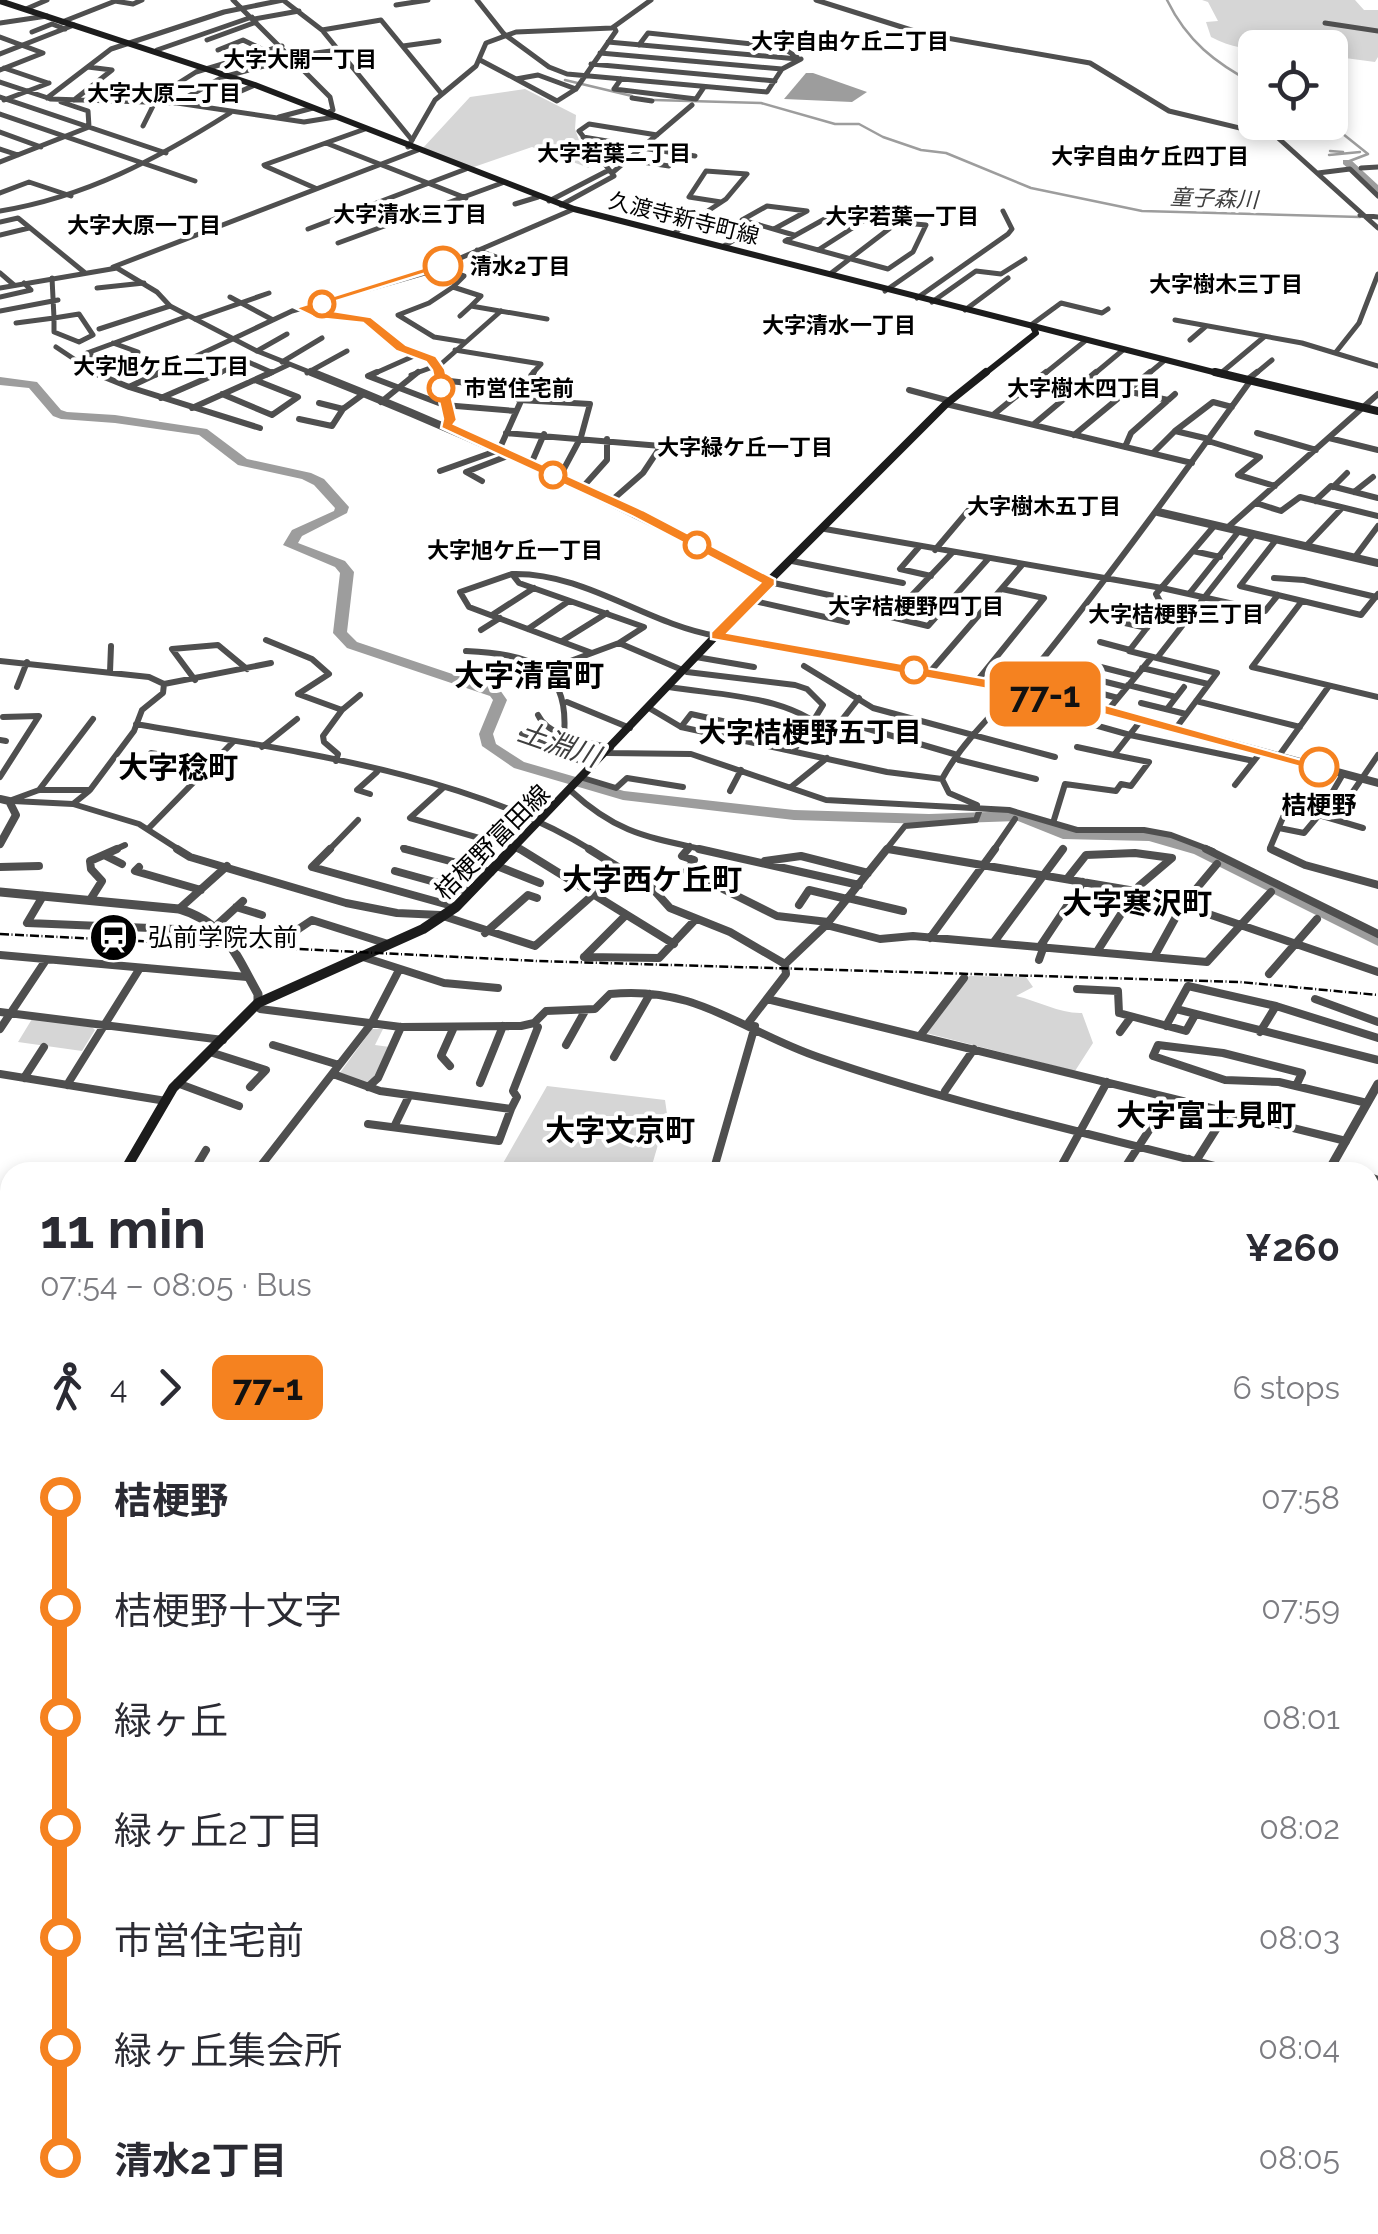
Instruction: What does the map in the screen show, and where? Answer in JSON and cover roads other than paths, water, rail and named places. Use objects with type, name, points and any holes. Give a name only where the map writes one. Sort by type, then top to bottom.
[{"type":"main road","name":"久渡寺新寺町線","points":[[0,3],[158,50],[410,143],[418,150],[574,209],[1034,329],[1378,411]]},
{"type":"main road","name":"桔梗野富田線","points":[[130,1162],[177,1083],[258,1003],[444,918],[456,907],[578,784],[750,600],[825,530],[948,402],[1036,333],[1034,329]]},
{"type":"street","points":[[26,9],[47,0]]},
{"type":"street","points":[[0,54],[116,1],[133,4],[142,0]]},
{"type":"street","points":[[233,0],[330,97],[333,110],[326,113]]},
{"type":"street","points":[[49,98],[111,50],[244,8],[283,0],[322,30],[410,143],[440,93],[480,60],[482,47],[504,34],[614,27],[651,0]]},
{"type":"street","points":[[396,6],[428,0]]},
{"type":"street","points":[[477,0],[504,34],[549,67],[582,76],[767,92],[782,69],[801,59]]},
{"type":"street","points":[[816,0],[924,34],[1097,66],[1169,111],[1277,137],[1378,228]]},
{"type":"street","points":[[158,50],[254,19],[299,12]]},
{"type":"street","points":[[0,23],[13,20],[24,24],[46,16]]},
{"type":"street","points":[[207,40],[254,19]]},
{"type":"street","points":[[322,30],[381,20],[440,93]]},
{"type":"street","points":[[1325,23],[1378,31]]},
{"type":"street","points":[[32,32],[52,24],[64,25]]},
{"type":"street","points":[[480,60],[558,101],[576,89],[616,30],[614,27]]},
{"type":"street","points":[[639,45],[648,33],[781,46],[801,59]]},
{"type":"street","points":[[0,37],[43,52],[1,68]]},
{"type":"street","points":[[243,56],[221,49],[243,40],[264,50]]},
{"type":"street","points":[[403,46],[440,41]]},
{"type":"street","points":[[608,42],[801,59]]},
{"type":"street","points":[[727,52],[734,42]]},
{"type":"street","points":[[143,126],[152,102],[172,82],[202,66],[282,46]]},
{"type":"street","points":[[178,103],[227,76],[293,57],[339,50]]},
{"type":"street","points":[[686,60],[694,50]]},
{"type":"street","points":[[600,53],[782,69]]},
{"type":"street","points":[[712,75],[720,63]]},
{"type":"street","points":[[592,64],[775,80]]},
{"type":"street","points":[[74,100],[112,70],[88,67]]},
{"type":"street","points":[[1,68],[49,83],[2,99]]},
{"type":"street","points":[[670,84],[678,72]]},
{"type":"street","points":[[516,80],[538,75],[576,89]]},
{"type":"street","points":[[621,79],[614,89],[680,100],[696,99],[704,87]]},
{"type":"street","points":[[0,82],[88,111],[89,128]]},
{"type":"street","points":[[225,98],[255,85]]},
{"type":"street","points":[[49,98],[178,103],[304,122],[335,117]]},
{"type":"street","points":[[549,201],[610,171],[692,106],[632,98]]},
{"type":"street","points":[[2,99],[166,152]]},
{"type":"street","points":[[274,118],[313,108]]},
{"type":"street","points":[[0,210],[38,206],[148,164],[230,113]]},
{"type":"street","points":[[2,116],[194,180]]},
{"type":"street","points":[[561,204],[614,176],[579,131],[588,124],[657,135]]},
{"type":"street","points":[[0,162],[89,128]]},
{"type":"street","points":[[316,188],[264,166],[365,129]]},
{"type":"street","points":[[0,132],[40,146]]},
{"type":"street","points":[[582,137],[695,156]]},
{"type":"street","points":[[326,143],[466,198]]},
{"type":"street","points":[[0,149],[18,155]]},
{"type":"street","points":[[0,288],[113,267],[418,150]]},
{"type":"street","points":[[594,153],[668,166]]},
{"type":"street","points":[[1361,168],[1378,167]]},
{"type":"street","points":[[308,228],[466,169]]},
{"type":"street","points":[[1316,173],[1350,169],[1378,196]]},
{"type":"street","points":[[673,234],[721,202],[726,198],[747,174],[706,170],[690,197],[721,202]]},
{"type":"street","points":[[0,193],[29,182],[70,196]]},
{"type":"street","points":[[338,244],[502,183]]},
{"type":"street","points":[[515,204],[538,197]]},
{"type":"street","points":[[774,230],[807,211],[768,206],[742,220],[774,230],[794,235]]},
{"type":"street","points":[[129,387],[302,308],[439,268],[574,209]]},
{"type":"street","points":[[917,298],[1008,234],[1012,229],[1004,221],[1003,211]]},
{"type":"street","points":[[830,216],[866,220],[926,225],[913,252],[888,269],[785,241],[830,216]]},
{"type":"street","points":[[1362,217],[1378,216]]},
{"type":"street","points":[[0,222],[18,218],[84,272]]},
{"type":"street","points":[[818,250],[866,220]]},
{"type":"street","points":[[830,274],[898,222]]},
{"type":"street","points":[[724,246],[759,225]]},
{"type":"street","points":[[0,235],[29,228]]},
{"type":"street","points":[[477,250],[513,263],[494,272]]},
{"type":"street","points":[[885,290],[931,258]]},
{"type":"street","points":[[932,302],[976,271],[1001,274],[1024,259]]},
{"type":"street","points":[[113,267],[144,284],[170,306],[257,351],[307,374],[446,425],[611,501],[770,582],[880,606]]},
{"type":"street","points":[[439,268],[464,276],[428,303],[398,316],[434,337],[465,342]]},
{"type":"street","points":[[0,273],[14,285]]},
{"type":"street","points":[[1336,352],[1359,323],[1378,274]]},
{"type":"street","points":[[16,323],[55,316],[79,314],[93,335],[79,342],[54,332],[55,316],[58,300],[52,278]]},
{"type":"street","points":[[965,310],[1008,278]]},
{"type":"street","points":[[0,297],[32,290],[24,284]]},
{"type":"street","points":[[97,288],[144,284]]},
{"type":"street","points":[[453,287],[481,296],[460,316]]},
{"type":"street","points":[[113,342],[138,352],[110,364],[87,353],[113,342],[270,293]]},
{"type":"street","points":[[230,297],[273,320]]},
{"type":"street","points":[[0,310],[58,300]]},
{"type":"street","points":[[1034,329],[1032,325],[1061,303],[1102,313],[1108,309]]},
{"type":"street","points":[[99,330],[170,306]]},
{"type":"street","points":[[472,306],[547,318]]},
{"type":"street","points":[[302,308],[316,314],[366,320],[401,348],[436,365],[450,420],[446,425]]},
{"type":"street","points":[[381,402],[410,375],[436,365],[501,310]]},
{"type":"street","points":[[1175,320],[1336,352],[1378,366]]},
{"type":"street","points":[[1190,340],[1205,327]]},
{"type":"street","points":[[257,351],[287,334]]},
{"type":"street","points":[[192,408],[272,372],[322,338]]},
{"type":"street","points":[[1221,373],[1264,338]]},
{"type":"street","points":[[993,415],[1085,341]]},
{"type":"street","points":[[56,347],[92,372],[129,387],[260,428]]},
{"type":"street","points":[[455,350],[541,364],[519,400],[500,450]]},
{"type":"street","points":[[1034,424],[1123,350]]},
{"type":"street","points":[[307,374],[346,351]]},
{"type":"street","points":[[418,354],[368,376],[444,405],[515,411]]},
{"type":"street","points":[[160,398],[246,360],[272,372]]},
{"type":"street","points":[[1074,435],[1165,360]]},
{"type":"street","points":[[942,779],[956,757],[1020,688],[1158,512],[1249,380],[1272,360]]},
{"type":"street","points":[[222,394],[272,415],[298,397],[255,380]]},
{"type":"street","points":[[440,380],[525,388]]},
{"type":"street","points":[[909,390],[993,415],[1192,463]]},
{"type":"street","points":[[1126,391],[1168,400]]},
{"type":"street","points":[[1125,447],[1130,433],[1176,394]]},
{"type":"street","points":[[1227,528],[1378,394]]},
{"type":"street","points":[[300,419],[332,426],[343,409],[362,395]]},
{"type":"street","points":[[519,400],[590,404],[580,437],[558,478]]},
{"type":"street","points":[[1153,453],[1213,402],[1232,407]]},
{"type":"street","points":[[319,403],[343,409]]},
{"type":"street","points":[[1175,431],[1260,457],[1238,475],[1275,486]]},
{"type":"street","points":[[506,433],[661,446],[643,473],[611,501]]},
{"type":"street","points":[[1257,433],[1316,450]]},
{"type":"street","points":[[531,464],[544,434]]},
{"type":"street","points":[[1329,438],[1378,450]]},
{"type":"street","points":[[582,489],[606,460],[607,439]]},
{"type":"street","points":[[440,471],[500,450]]},
{"type":"street","points":[[482,481],[466,472],[510,455]]},
{"type":"street","points":[[1315,501],[1347,473]]},
{"type":"street","points":[[1354,492],[1373,477]]},
{"type":"street","points":[[1333,487],[1378,498]]},
{"type":"street","points":[[1256,503],[1281,511],[1300,497],[1378,516]]},
{"type":"street","points":[[935,550],[973,505]]},
{"type":"street","points":[[1306,546],[1342,508]]},
{"type":"street","points":[[1158,512],[1378,562]]},
{"type":"street","points":[[1130,650],[1163,607],[1156,594],[1214,525]]},
{"type":"street","points":[[1355,558],[1378,526]]},
{"type":"street","points":[[825,530],[1162,588],[1265,611],[1278,595]]},
{"type":"street","points":[[1190,594],[1240,531]]},
{"type":"street","points":[[1108,710],[1205,598],[1254,534]]},
{"type":"street","points":[[1274,578],[1377,595],[1362,616],[1240,586],[1276,540]]},
{"type":"street","points":[[919,547],[900,569],[931,576]]},
{"type":"street","points":[[1193,551],[1234,560]]},
{"type":"street","points":[[952,553],[892,617],[928,626],[988,559]]},
{"type":"street","points":[[792,561],[903,583]]},
{"type":"street","points":[[929,673],[1022,565]]},
{"type":"street","points":[[512,574],[519,583],[644,627],[620,643],[565,663]]},
{"type":"street","points":[[592,653],[469,606],[460,592],[512,574],[542,576],[644,612],[667,626],[1020,688],[1378,783]]},
{"type":"street","points":[[481,630],[534,588]]},
{"type":"street","points":[[977,681],[1044,598],[1002,589]]},
{"type":"street","points":[[750,600],[847,622]]},
{"type":"street","points":[[528,629],[569,601]]},
{"type":"street","points":[[1302,601],[1252,667],[1378,697]]},
{"type":"street","points":[[562,641],[607,612]]},
{"type":"street","points":[[1116,620],[1147,628]]},
{"type":"street","points":[[266,640],[324,666],[328,678],[304,687],[298,694],[342,710]]},
{"type":"street","points":[[1100,642],[1217,673],[1176,728]]},
{"type":"street","points":[[620,643],[684,671],[807,689],[823,705],[815,718]]},
{"type":"street","points":[[195,680],[172,648],[218,644],[247,668]]},
{"type":"street","points":[[110,672],[112,646]]},
{"type":"street","points":[[466,651],[500,652],[538,665],[561,686],[567,702],[564,736]]},
{"type":"street","points":[[696,658],[754,667]]},
{"type":"street","points":[[0,661],[149,677],[164,684],[271,663]]},
{"type":"street","points":[[17,687],[27,662]]},
{"type":"street","points":[[1085,663],[1136,676]]},
{"type":"street","points":[[804,666],[873,708],[1056,757]]},
{"type":"street","points":[[1142,668],[1208,684]]},
{"type":"street","points":[[1078,674],[1176,696]]},
{"type":"street","points":[[73,804],[90,790],[142,710],[163,693],[164,684]]},
{"type":"street","points":[[1066,684],[1118,698]]},
{"type":"street","points":[[1278,757],[1329,686]]},
{"type":"street","points":[[668,687],[786,706],[815,718],[833,737]]},
{"type":"street","points":[[1168,709],[1184,688]]},
{"type":"street","points":[[336,761],[338,754],[324,742],[324,736],[342,710],[360,695]]},
{"type":"street","points":[[859,698],[841,721],[1036,779]]},
{"type":"street","points":[[1196,700],[1300,727]]},
{"type":"street","points":[[1009,701],[1130,735],[1254,761]]},
{"type":"street","points":[[567,702],[630,728]]},
{"type":"street","points":[[1141,703],[1186,714]]},
{"type":"street","points":[[649,708],[681,727],[942,779]]},
{"type":"street","points":[[538,714],[540,722],[564,736],[609,750],[690,754],[826,800],[978,813],[1025,812],[1077,830],[1144,830],[1194,842],[1378,934]]},
{"type":"street","points":[[681,727],[691,714],[802,739],[793,751]]},
{"type":"street","points":[[2,772],[39,716],[4,717]]},
{"type":"street","points":[[39,790],[94,719]]},
{"type":"street","points":[[262,746],[272,734],[298,719]]},
{"type":"street","points":[[1114,754],[1142,719]]},
{"type":"street","points":[[136,724],[262,746],[444,786],[553,826],[653,889],[670,908],[730,932],[785,964]]},
{"type":"street","points":[[522,734],[593,768]]},
{"type":"street","points":[[148,830],[233,742]]},
{"type":"street","points":[[1052,823],[1065,784],[1116,790],[1120,784],[1131,786],[1149,762],[1077,747]]},
{"type":"street","points":[[1235,784],[1260,752]]},
{"type":"street","points":[[152,753],[213,763]]},
{"type":"street","points":[[1341,810],[1378,755]]},
{"type":"street","points":[[792,787],[827,758]]},
{"type":"street","points":[[730,791],[741,770]]},
{"type":"street","points":[[370,794],[357,790],[377,772]]},
{"type":"street","points":[[1279,828],[1304,834],[1343,774]]},
{"type":"street","points":[[578,784],[616,788],[628,778],[684,787]]},
{"type":"street","points":[[942,779],[948,792],[978,813]]},
{"type":"street","points":[[578,784],[596,815],[626,832],[859,885]]},
{"type":"street","points":[[444,786],[410,818],[516,846],[674,944]]},
{"type":"street","points":[[4,800],[39,790],[90,790]]},
{"type":"street","points":[[4,800],[73,804],[148,830],[190,857],[346,903],[444,918],[535,946],[595,894]]},
{"type":"street","points":[[1,841],[16,808],[4,800]]},
{"type":"street","points":[[785,964],[827,924],[905,826],[978,813]]},
{"type":"street","points":[[1284,815],[1270,848],[1305,865],[1378,886]]},
{"type":"street","points":[[1319,815],[1363,828]]},
{"type":"street","points":[[930,938],[951,904],[972,885],[1015,819]]},
{"type":"street","points":[[358,820],[312,867],[456,907]]},
{"type":"street","points":[[0,823],[12,823]]},
{"type":"street","points":[[90,900],[102,882],[90,861],[125,846]]},
{"type":"street","points":[[690,846],[682,856],[694,860],[687,870],[778,916],[880,939],[1042,945],[1206,962],[1271,892]]},
{"type":"street","points":[[404,848],[540,883]]},
{"type":"street","points":[[888,849],[1137,891],[1378,972]]},
{"type":"street","points":[[994,942],[1063,849]]},
{"type":"street","points":[[1068,878],[1086,854],[1134,853],[1172,858],[1137,891],[1098,950]]},
{"type":"street","points":[[106,856],[122,864]]},
{"type":"street","points":[[757,862],[802,856],[868,873]]},
{"type":"street","points":[[1155,955],[1182,906],[1217,864]]},
{"type":"street","points":[[0,867],[39,866]]},
{"type":"street","points":[[179,909],[227,866]]},
{"type":"street","points":[[139,867],[135,871],[201,890]]},
{"type":"street","points":[[394,871],[470,892]]},
{"type":"street","points":[[1040,960],[1042,945],[1083,882]]},
{"type":"street","points":[[799,905],[809,890],[903,911]]},
{"type":"street","points":[[0,892],[179,909],[221,928],[260,1008],[401,1027],[503,1026],[534,1023],[546,1012],[595,1009],[610,994],[650,994],[689,1000],[752,1024],[813,1055],[1200,1162]]},
{"type":"street","points":[[485,933],[528,895],[537,898]]},
{"type":"street","points":[[43,896],[27,923],[221,928]]},
{"type":"street","points":[[221,928],[240,904],[262,915]]},
{"type":"street","points":[[626,915],[584,957],[660,958],[695,920]]},
{"type":"street","points":[[1269,974],[1317,919]]},
{"type":"street","points":[[294,932],[312,920],[388,944]]},
{"type":"street","points":[[0,955],[248,977]]},
{"type":"street","points":[[360,956],[444,983],[498,988]]},
{"type":"street","points":[[0,1030],[46,960]]},
{"type":"street","points":[[716,1162],[752,1024],[786,974],[785,964]]},
{"type":"street","points":[[67,1085],[140,968]]},
{"type":"street","points":[[264,1162],[371,1024],[399,970]]},
{"type":"street","points":[[920,1036],[964,978]]},
{"type":"street","points":[[1166,1026],[1188,986],[1197,985],[1378,1038]]},
{"type":"street","points":[[1077,990],[1118,991],[1119,1013],[1186,1031],[1195,1015]]},
{"type":"street","points":[[614,1057],[650,994]]},
{"type":"street","points":[[767,999],[1346,1141]]},
{"type":"street","points":[[1314,999],[1378,1022]]},
{"type":"street","points":[[1260,1032],[1276,1006]]},
{"type":"street","points":[[1176,1010],[1378,1060]]},
{"type":"street","points":[[566,1045],[585,1011]]},
{"type":"street","points":[[0,1012],[223,1040]]},
{"type":"street","points":[[1120,1032],[1131,1016]]},
{"type":"street","points":[[368,1124],[499,1141],[516,1097],[512,1091],[538,1026],[534,1023]]},
{"type":"street","points":[[450,1066],[441,1056],[454,1026]]},
{"type":"street","points":[[480,1084],[503,1026]]},
{"type":"street","points":[[368,1087],[378,1078],[401,1027]]},
{"type":"street","points":[[273,1045],[339,1065]]},
{"type":"street","points":[[1296,1086],[1302,1072],[1223,1053],[1158,1045],[1154,1056],[1225,1080],[1296,1086],[1378,1110]]},
{"type":"street","points":[[24,1078],[44,1047]]},
{"type":"street","points":[[945,1092],[974,1049]]},
{"type":"street","points":[[210,1052],[266,1070],[250,1087]]},
{"type":"street","points":[[0,1074],[166,1100]]},
{"type":"street","points":[[332,1074],[409,1096],[511,1109]]},
{"type":"street","points":[[1064,1162],[1106,1082]]},
{"type":"street","points":[[177,1083],[239,1106]]},
{"type":"street","points":[[1334,1162],[1378,1084]]},
{"type":"street","points":[[394,1127],[409,1096]]},
{"type":"street","points":[[1128,1162],[1170,1098]]},
{"type":"street","points":[[1192,1160],[1227,1112]]},
{"type":"street","points":[[199,1162],[206,1150]]},
{"type":"waterway","points":[[1167,0],[1204,49],[1238,74]]},
{"type":"waterway","points":[[565,80],[632,96]]},
{"type":"waterway","name":"童子森川","points":[[654,100],[761,103],[835,124],[859,124],[883,137],[921,150],[946,153],[1031,188],[1142,211],[1360,217]]},
{"type":"waterway","points":[[1347,162],[1368,154],[1348,138]]},
{"type":"waterway","points":[[1330,151],[1343,152]]},
{"type":"waterway","points":[[1329,155],[1360,152]]},
{"type":"waterway","points":[[1347,162],[1378,191]]},
{"type":"waterway","name":"土淵川","points":[[0,381],[33,385],[57,413],[65,416],[203,432],[243,462],[319,482],[342,507],[340,513],[297,533],[290,545],[340,564],[347,572],[340,633],[352,645],[495,693],[500,700],[486,734],[489,746],[519,765],[623,795],[794,815],[929,819],[1020,816],[1063,834],[1150,836],[1200,851],[1378,941]]},
{"type":"railway","points":[[0,934],[537,961],[1240,982],[1378,995]]},
{"type":"place","name":"清水2丁目","points":[[443,266]]},
{"type":"place","name":"市営住宅前","points":[[441,388]]},
{"type":"place","name":"桔梗野","points":[[1319,767]]},
{"type":"place","name":"弘前学院大前","points":[[113,937]]},
{"type":"district","name":"大字自由ケ丘二丁目","points":[[850,41]]},
{"type":"district","name":"大字大開一丁目","points":[[300,59]]},
{"type":"district","name":"大字大原二丁目","points":[[164,93]]},
{"type":"district","name":"大字若葉二丁目","points":[[614,153]]},
{"type":"district","name":"大字自由ケ丘四丁目","points":[[1150,156]]},
{"type":"district","name":"大字清水三丁目","points":[[410,214]]},
{"type":"district","name":"大字若葉一丁目","points":[[902,216]]},
{"type":"district","name":"大字大原一丁目","points":[[144,225]]},
{"type":"district","name":"大字樹木三丁目","points":[[1226,284]]},
{"type":"district","name":"大字清水一丁目","points":[[839,325]]},
{"type":"district","name":"大字旭ケ丘二丁目","points":[[161,366]]},
{"type":"district","name":"大字樹木四丁目","points":[[1084,388]]},
{"type":"district","name":"大字緑ケ丘一丁目","points":[[745,447]]},
{"type":"district","name":"大字樹木五丁目","points":[[1044,506]]},
{"type":"district","name":"大字旭ケ丘一丁目","points":[[515,550]]},
{"type":"district","name":"大字桔梗野四丁目","points":[[916,606]]},
{"type":"district","name":"大字桔梗野三丁目","points":[[1176,614]]},
{"type":"district","name":"大字清富町","points":[[529,676]]},
{"type":"district","name":"大字桔梗野五丁目","points":[[810,732]]},
{"type":"district","name":"大字稔町","points":[[178,768]]},
{"type":"district","name":"大字西ケ丘町","points":[[652,880]]},
{"type":"district","name":"大字寒沢町","points":[[1137,904]]},
{"type":"district","name":"大字富士見町","points":[[1206,1116]]},
{"type":"district","name":"大字文京町","points":[[620,1131]]}]
